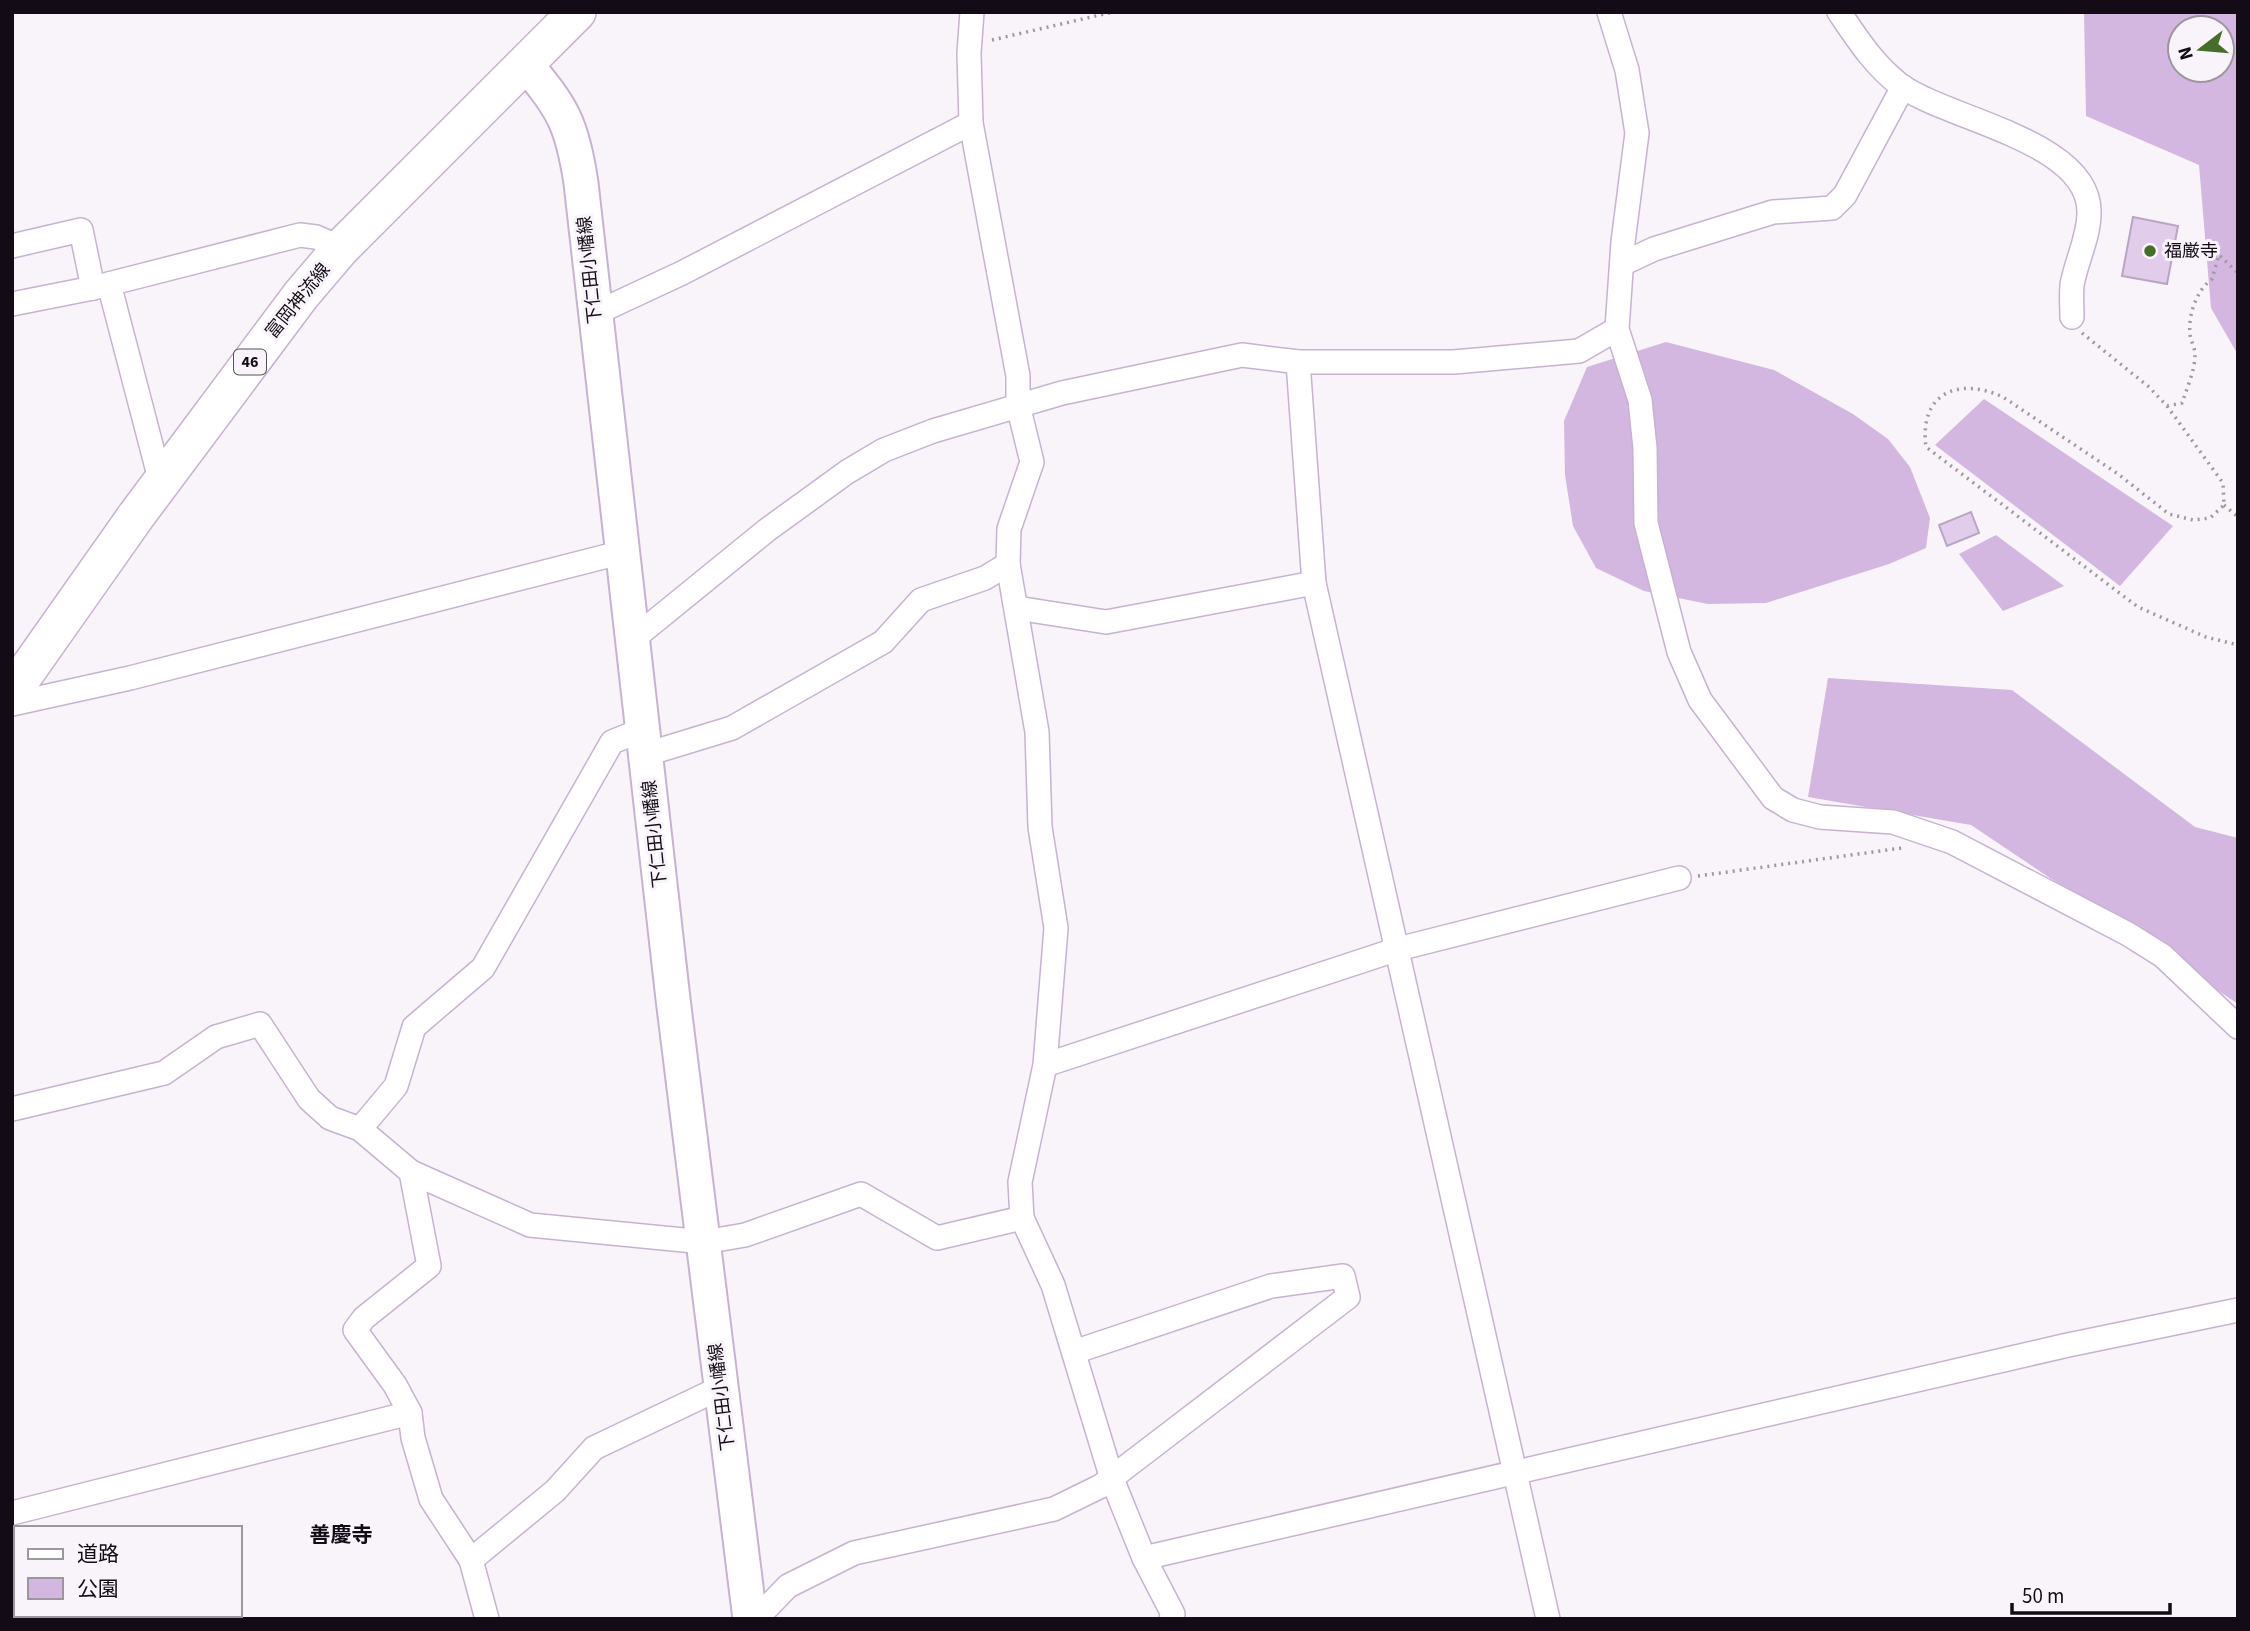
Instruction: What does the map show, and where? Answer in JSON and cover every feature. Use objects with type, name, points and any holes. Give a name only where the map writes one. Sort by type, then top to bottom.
[{"type":"main road","name":"富岡神流線","points":[[12,692],[161,483],[301,295],[341,248],[577,12]]},
{"type":"main road","name":"下仁田小幡線","points":[[525,63],[561,107],[575,142],[720,1388],[750,1619]]},
{"type":"street","points":[[972,12],[969,45],[971,124],[1018,376],[1018,405],[1032,462],[1009,529],[1008,564],[1037,733],[1040,827],[1056,928],[1045,1065],[1020,1182],[1022,1218],[1053,1285],[1112,1479],[1144,1559],[1173,1614],[1171,1619]]},
{"type":"street","points":[[1609,12],[1627,69],[1637,133],[1617,329],[1640,400],[1645,448],[1646,523],[1679,652],[1700,700],[1773,798],[1820,817],[1893,822],[1952,842],[2128,934],[2163,956],[2238,1027]]},
{"type":"street","points":[[1839,12],[1872,60],[1903,86],[1976,122],[2050,152],[2080,180],[2090,212],[2072,287],[2072,317]]},
{"type":"street","points":[[1622,264],[1654,248],[1773,212],[1832,208],[1845,195],[1903,86]]},
{"type":"street","points":[[594,314],[682,273],[971,124]]},
{"type":"street","points":[[12,246],[80,230],[101,286],[161,483]]},
{"type":"street","points":[[12,304],[101,286],[300,235],[316,237],[341,248]]},
{"type":"street","points":[[633,639],[767,530],[847,472],[884,450],[1018,405],[1242,355],[1298,362],[1454,362],[1579,351],[1617,329]]},
{"type":"street","points":[[1298,362],[1314,583],[1548,1619]]},
{"type":"street","points":[[12,704],[130,678],[623,552]]},
{"type":"street","points":[[360,1129],[396,1086],[414,1027],[483,968],[612,741],[645,741],[732,728],[883,642],[921,600],[985,578],[1008,564]]},
{"type":"street","points":[[1017,608],[1106,622],[1314,583]]},
{"type":"street","points":[[1045,1065],[1398,949],[1679,878]]},
{"type":"street","points":[[12,1108],[164,1073],[216,1037],[260,1024],[309,1099],[330,1118],[360,1129],[411,1172],[530,1226],[704,1242],[746,1235],[861,1194],[937,1238],[1022,1218]]},
{"type":"street","points":[[411,1172],[429,1266],[364,1318],[355,1330],[395,1385],[410,1413],[413,1438],[431,1499],[471,1560],[486,1619]]},
{"type":"street","points":[[755,1619],[789,1586],[853,1553],[1054,1509],[1112,1479],[1348,1297],[1343,1276],[1271,1286],[1074,1352]]},
{"type":"street","points":[[1144,1559],[2068,1345],[2238,1310]]},
{"type":"street","points":[[471,1560],[555,1491],[594,1448],[720,1388]]},
{"type":"street","points":[[12,1514],[410,1413]]},
{"type":"path","points":[[969,45],[1113,12]]},
{"type":"path","points":[[2167,405],[2182,403],[2196,352],[2190,334],[2193,307],[2203,286],[2213,279],[2219,255],[2238,273]]},
{"type":"path","points":[[2072,317],[2084,338],[2149,387],[2167,405],[2223,483],[2224,505],[2238,517]]},
{"type":"path","points":[[2224,505],[2210,517],[2193,520],[2169,514],[2118,474],[2003,397],[1986,389],[1946,393],[1933,401],[1927,415],[1924,429],[1926,447],[2128,600],[2206,637],[2238,645]]},
{"type":"path","points":[[1679,878],[1909,848],[1929,836]]},
{"type":"green space","points":[[2084,12],[2238,12],[2238,355],[2211,308],[2199,165],[2086,116]]},
{"type":"green space","points":[[1666,342],[1774,370],[1853,414],[1888,439],[1910,467],[1930,518],[1926,548],[1889,564],[1766,603],[1708,604],[1644,591],[1596,568],[1573,526],[1565,475],[1564,421],[1587,367]]},
{"type":"green space","points":[[1984,399],[2173,526],[2120,586],[1935,445]]},
{"type":"green space","points":[[1996,535],[2064,586],[2003,611],[1959,554]]},
{"type":"green space","points":[[1828,678],[2012,690],[2195,827],[2238,838],[2238,1004],[1971,825],[1808,797]]},
{"type":"building","name":"福厳寺","points":[[2133,217],[2178,226],[2167,284],[2122,276]]},
{"type":"building","points":[[1971,512],[1979,533],[1947,546],[1939,525]]},
{"type":"place","name":"福厳寺","points":[[2150,251]]},
{"type":"district","name":"善慶寺","points":[[341,1535]]}]
